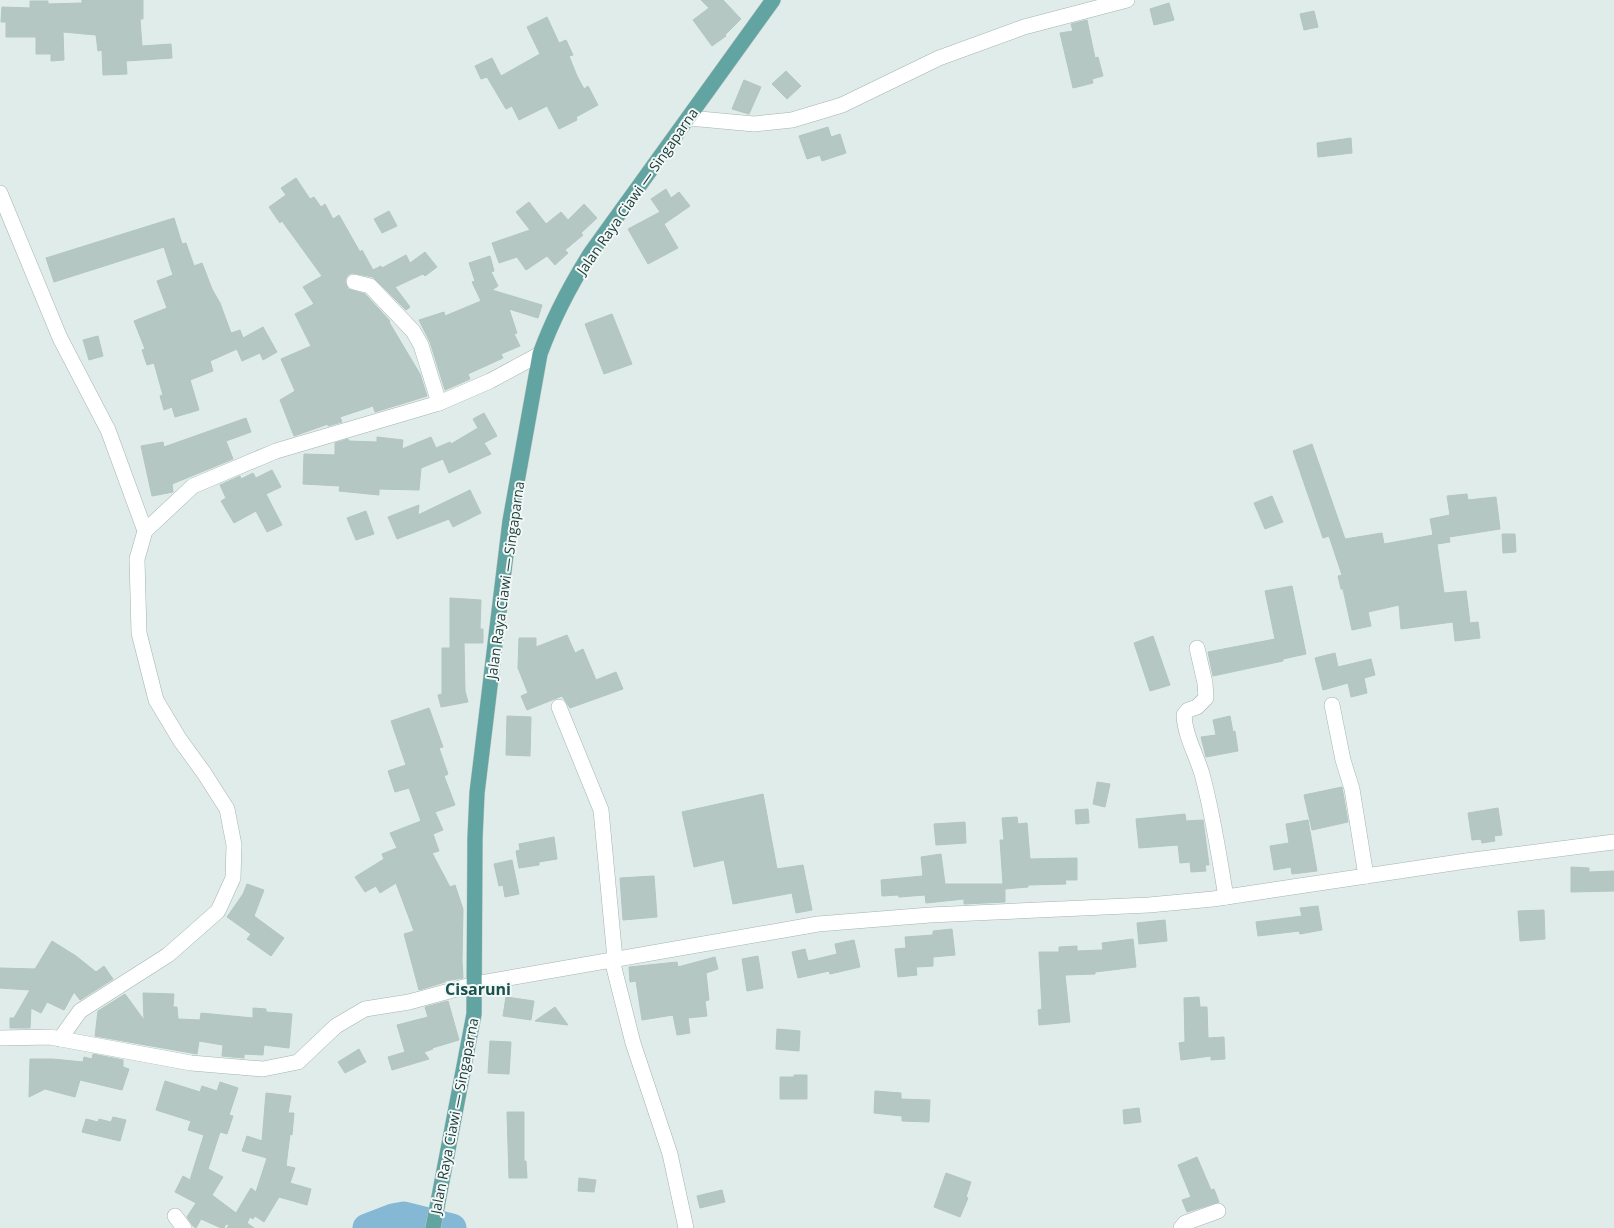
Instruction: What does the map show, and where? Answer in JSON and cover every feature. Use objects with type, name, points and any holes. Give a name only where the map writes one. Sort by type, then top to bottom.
[{"type":"main road","name":"Jalan Raya Ciawi — Singaparna","points":[[433,1228],[474,1014],[475,838],[478,793],[510,521],[540,354],[548,330],[564,296],[590,254],[773,0]]},
{"type":"street","points":[[689,118],[754,124],[792,120],[842,106],[939,58],[1024,27],[1128,0]]},
{"type":"street","points":[[0,193],[60,338],[108,430],[145,531]]},
{"type":"street","points":[[354,282],[370,286],[413,331],[420,345],[439,403]]},
{"type":"street","points":[[60,1039],[80,1011],[168,955],[218,911],[232,878],[234,845],[228,809],[180,740],[156,700],[141,643],[139,633],[138,559],[145,531],[193,486],[276,451],[439,403],[490,381],[540,354]]},
{"type":"street","points":[[1197,648],[1205,683],[1206,698],[1197,706],[1188,710],[1184,715],[1184,729],[1201,773],[1212,817],[1226,897]]},
{"type":"street","points":[[1332,705],[1343,760],[1352,789],[1366,876]]},
{"type":"street","points":[[559,707],[601,810],[614,960],[633,1043],[670,1154],[686,1228]]},
{"type":"street","points":[[0,1038],[50,1037],[192,1063],[263,1069],[298,1062],[336,1026],[365,1009],[409,1002],[475,984],[818,924],[930,915],[1149,905],[1213,899],[1614,842]]},
{"type":"street","points":[[1181,1228],[1185,1224],[1218,1211]]},
{"type":"street","points":[[174,1216],[184,1228]]},
{"type":"building","points":[[82,0],[143,0],[143,19],[140,19],[142,46],[171,44],[172,58],[126,61],[127,74],[103,75],[102,50],[98,51],[96,35],[63,32],[64,60],[51,61],[51,54],[36,54],[36,37],[6,37],[6,22],[1,22],[2,7],[30,8],[30,1],[48,1],[48,4],[82,3]]},
{"type":"building","points":[[701,0],[723,0],[741,19],[726,36],[712,46],[693,20],[709,8]]},
{"type":"building","points":[[1169,3],[1174,20],[1154,25],[1150,9]]},
{"type":"building","points":[[1314,11],[1318,27],[1304,30],[1300,14]]},
{"type":"building","points":[[547,17],[559,43],[566,40],[573,55],[569,56],[577,76],[584,89],[588,86],[598,105],[576,117],[577,120],[559,129],[547,106],[519,120],[512,106],[506,109],[487,77],[481,79],[475,66],[492,58],[501,76],[540,54],[527,27]]},
{"type":"building","points":[[1087,20],[1095,58],[1098,57],[1103,76],[1092,79],[1093,83],[1073,88],[1060,33],[1073,31],[1071,24]]},
{"type":"building","points":[[786,71],[801,86],[787,99],[772,84]]},
{"type":"building","points":[[744,80],[761,87],[749,114],[732,109]]},
{"type":"building","points":[[828,127],[831,137],[840,134],[846,153],[822,161],[820,155],[807,159],[799,136]]},
{"type":"building","points":[[1351,138],[1352,153],[1318,157],[1317,143]]},
{"type":"building","points":[[296,178],[310,199],[314,197],[321,207],[325,204],[333,219],[339,215],[360,252],[362,250],[373,270],[381,266],[382,268],[406,255],[410,263],[425,252],[437,267],[425,276],[423,274],[395,287],[410,307],[406,310],[373,277],[352,273],[345,280],[348,289],[365,294],[390,321],[420,374],[427,396],[375,412],[373,406],[340,417],[342,422],[328,426],[328,424],[294,436],[280,400],[295,391],[281,359],[311,346],[295,314],[314,304],[303,287],[322,276],[282,221],[280,223],[269,207],[286,195],[281,188]]},
{"type":"building","points":[[666,189],[671,198],[679,192],[690,206],[664,224],[678,248],[648,264],[628,229],[660,212],[651,199]]},
{"type":"building","points":[[529,202],[546,224],[561,212],[568,220],[584,204],[597,218],[581,233],[583,235],[565,250],[568,253],[555,265],[547,256],[526,270],[517,257],[499,263],[492,243],[530,230],[516,212]]},
{"type":"building","points":[[389,211],[397,226],[382,233],[374,219]]},
{"type":"building","points":[[174,218],[182,244],[186,243],[194,266],[202,263],[231,333],[240,330],[243,338],[263,327],[277,352],[263,360],[260,353],[242,361],[237,349],[210,361],[213,371],[190,380],[199,410],[175,417],[172,407],[164,410],[160,396],[163,395],[154,363],[147,365],[142,350],[145,349],[134,321],[167,308],[157,281],[173,275],[164,247],[54,282],[46,258]]},
{"type":"building","points":[[490,256],[494,271],[491,272],[498,286],[492,290],[542,305],[538,318],[509,309],[517,333],[514,334],[520,346],[501,354],[503,358],[468,374],[470,379],[445,390],[430,342],[419,320],[444,312],[445,316],[481,301],[472,282],[475,281],[469,263]]},
{"type":"building","points":[[612,314],[632,364],[604,374],[585,324]]},
{"type":"building","points":[[98,336],[103,356],[89,360],[83,340]]},
{"type":"building","points":[[484,413],[497,436],[484,443],[491,454],[449,473],[443,459],[421,468],[419,490],[379,489],[379,495],[339,491],[340,486],[303,484],[304,454],[335,455],[335,443],[348,439],[349,441],[377,442],[377,437],[403,440],[402,449],[431,437],[436,448],[450,442],[451,444],[478,428],[473,419]]},
{"type":"building","points":[[246,418],[251,432],[226,441],[233,459],[172,484],[173,492],[152,496],[141,446],[163,442],[164,447]]},
{"type":"building","points":[[1312,444],[1345,539],[1382,533],[1384,544],[1433,535],[1430,519],[1450,515],[1447,496],[1467,494],[1468,500],[1496,497],[1500,529],[1449,537],[1450,542],[1437,544],[1444,593],[1466,591],[1470,623],[1478,622],[1480,638],[1455,641],[1453,622],[1401,629],[1399,605],[1368,612],[1371,626],[1352,630],[1343,589],[1341,589],[1338,576],[1342,575],[1329,536],[1323,538],[1293,451]]},
{"type":"building","points":[[272,470],[281,487],[266,494],[282,525],[267,532],[256,511],[234,523],[221,501],[226,498],[220,485],[240,476],[241,479],[253,473],[256,478]]},
{"type":"building","points":[[470,490],[481,513],[453,527],[449,519],[397,539],[388,517],[419,505],[418,515]]},
{"type":"building","points":[[1272,496],[1283,522],[1265,529],[1254,503]]},
{"type":"building","points":[[366,511],[374,534],[356,540],[347,518]]},
{"type":"building","points":[[1502,534],[1515,534],[1516,552],[1503,553]]},
{"type":"building","points":[[1292,586],[1306,654],[1283,659],[1283,661],[1213,676],[1208,652],[1275,639],[1265,591]]},
{"type":"building","points":[[450,598],[481,600],[480,629],[483,629],[483,643],[464,643],[465,691],[468,702],[441,707],[438,695],[442,694],[442,648],[450,648]]},
{"type":"building","points":[[567,635],[575,653],[583,649],[596,680],[616,672],[623,689],[570,708],[562,696],[527,710],[521,696],[528,693],[518,668],[519,638],[536,638],[536,647]]},
{"type":"building","points":[[1153,636],[1170,685],[1150,691],[1134,643]]},
{"type":"building","points":[[1335,653],[1338,667],[1371,659],[1375,675],[1364,678],[1367,693],[1351,697],[1348,683],[1323,690],[1315,658]]},
{"type":"building","points":[[429,708],[443,747],[439,748],[448,774],[444,776],[455,805],[435,812],[443,830],[433,834],[439,851],[432,853],[450,887],[455,885],[463,909],[463,978],[445,981],[419,990],[404,934],[414,931],[396,883],[380,893],[376,886],[365,892],[355,877],[384,859],[382,854],[397,848],[390,833],[421,821],[409,788],[395,792],[388,771],[406,765],[391,721]]},
{"type":"building","points":[[507,716],[531,717],[530,756],[506,755]]},
{"type":"building","points":[[1230,716],[1233,732],[1235,731],[1238,751],[1206,757],[1201,737],[1216,735],[1213,720]]},
{"type":"building","points":[[1097,782],[1110,784],[1105,807],[1093,804]]},
{"type":"building","points":[[1342,787],[1348,822],[1312,830],[1304,795]]},
{"type":"building","points":[[763,794],[777,869],[803,865],[812,910],[796,913],[792,893],[733,904],[724,860],[694,867],[682,812]]},
{"type":"building","points":[[1498,808],[1502,835],[1494,836],[1495,841],[1482,843],[1481,839],[1472,840],[1468,813]]},
{"type":"building","points":[[1088,809],[1089,823],[1076,824],[1075,810]]},
{"type":"building","points":[[1185,814],[1186,821],[1203,820],[1209,865],[1205,865],[1206,871],[1191,872],[1190,862],[1180,863],[1178,845],[1139,848],[1136,819]]},
{"type":"building","points":[[1017,817],[1018,824],[1027,823],[1030,859],[1077,858],[1077,880],[1065,880],[1066,884],[1028,885],[1028,887],[1005,889],[1005,902],[964,904],[964,899],[926,903],[925,895],[882,896],[881,880],[923,876],[921,857],[941,854],[945,884],[1003,884],[1000,840],[1004,840],[1002,818]]},
{"type":"building","points":[[1308,820],[1317,871],[1292,874],[1291,867],[1274,870],[1270,846],[1289,843],[1286,824]]},
{"type":"building","points":[[965,822],[966,843],[936,845],[934,824]]},
{"type":"building","points":[[554,837],[557,859],[539,862],[539,865],[519,868],[516,851],[520,850],[519,844]]},
{"type":"building","points":[[512,860],[519,894],[505,897],[503,885],[499,886],[494,864]]},
{"type":"building","points":[[1571,867],[1589,868],[1589,872],[1614,871],[1614,891],[1571,892]]},
{"type":"building","points":[[654,876],[657,917],[623,920],[620,878]]},
{"type":"building","points":[[247,884],[264,890],[254,916],[284,938],[271,956],[247,939],[251,934],[227,917],[243,894]]},
{"type":"building","points":[[1318,906],[1322,930],[1300,934],[1299,931],[1258,936],[1256,922],[1302,916],[1300,908]]},
{"type":"building","points":[[1544,910],[1545,939],[1520,941],[1518,911]]},
{"type":"building","points":[[1165,920],[1167,941],[1139,944],[1137,923]]},
{"type":"building","points":[[952,929],[955,955],[933,957],[933,966],[916,967],[917,975],[898,977],[895,949],[906,948],[905,937],[933,935],[933,931]]},
{"type":"building","points":[[1133,939],[1136,967],[1095,972],[1095,974],[1065,975],[1070,1022],[1039,1025],[1038,1010],[1042,1009],[1039,952],[1059,952],[1059,947],[1077,946],[1077,951],[1103,950],[1102,943]]},
{"type":"building","points":[[854,940],[860,967],[830,974],[829,971],[798,978],[792,952],[805,949],[808,961],[837,954],[835,944]]},
{"type":"building","points":[[52,941],[76,956],[96,972],[104,966],[113,979],[80,1000],[74,992],[64,1010],[47,1002],[41,1013],[31,1008],[30,1028],[10,1028],[10,1018],[14,1018],[30,990],[0,988],[0,968],[35,969]]},
{"type":"building","points":[[758,956],[763,988],[747,991],[742,959]]},
{"type":"building","points":[[715,957],[718,969],[706,973],[709,1000],[705,1001],[707,1016],[688,1018],[690,1033],[677,1035],[673,1015],[642,1020],[636,981],[630,982],[629,967],[677,962],[678,967]]},
{"type":"building","points":[[143,993],[174,994],[173,1007],[177,1007],[178,1019],[200,1020],[201,1013],[253,1018],[253,1008],[266,1009],[266,1012],[292,1014],[289,1048],[264,1045],[263,1055],[244,1054],[244,1058],[222,1056],[223,1045],[199,1041],[197,1054],[95,1036],[98,1011],[125,994],[144,1020]]},
{"type":"building","points":[[506,997],[534,1001],[531,1020],[503,1016]]},
{"type":"building","points":[[1199,997],[1200,1007],[1207,1007],[1208,1038],[1224,1037],[1225,1059],[1211,1060],[1211,1056],[1181,1060],[1179,1043],[1185,1042],[1184,998]]},
{"type":"building","points":[[448,1001],[459,1040],[424,1052],[429,1059],[392,1070],[388,1057],[405,1052],[397,1025],[428,1017],[425,1007]]},
{"type":"building","points":[[555,1007],[568,1025],[535,1021]]},
{"type":"building","points":[[777,1029],[800,1031],[799,1051],[776,1049]]},
{"type":"building","points":[[490,1041],[511,1042],[509,1074],[488,1073]]},
{"type":"building","points":[[359,1049],[366,1062],[345,1073],[338,1062]]},
{"type":"building","points":[[93,1054],[123,1060],[123,1067],[129,1069],[122,1090],[80,1080],[75,1097],[45,1089],[29,1097],[30,1059],[83,1062],[84,1057],[92,1059]]},
{"type":"building","points":[[794,1075],[807,1075],[807,1099],[780,1099],[780,1077],[794,1077]]},
{"type":"building","points":[[165,1081],[200,1092],[202,1086],[217,1091],[220,1082],[238,1088],[229,1115],[233,1116],[227,1134],[220,1132],[208,1169],[223,1177],[212,1195],[236,1213],[251,1188],[256,1192],[267,1158],[242,1151],[247,1136],[262,1141],[266,1093],[291,1096],[288,1113],[294,1113],[286,1166],[295,1168],[290,1183],[311,1189],[307,1205],[279,1197],[264,1222],[255,1216],[253,1219],[250,1217],[247,1223],[254,1228],[227,1228],[229,1225],[226,1224],[224,1228],[221,1228],[201,1219],[196,1228],[193,1226],[187,1217],[196,1203],[175,1192],[183,1176],[190,1180],[204,1135],[188,1130],[191,1121],[156,1110]]},
{"type":"building","points":[[875,1091],[901,1093],[901,1099],[930,1100],[929,1122],[902,1121],[902,1116],[874,1113]]},
{"type":"building","points":[[1139,1108],[1141,1122],[1124,1124],[1123,1110]]},
{"type":"building","points":[[507,1112],[524,1112],[524,1161],[526,1161],[527,1178],[509,1178]]},
{"type":"building","points":[[113,1117],[126,1120],[120,1141],[82,1132],[86,1119],[98,1122],[99,1119],[111,1122]]},
{"type":"building","points":[[1197,1157],[1211,1190],[1214,1189],[1219,1202],[1187,1212],[1182,1200],[1191,1197],[1178,1165]]},
{"type":"building","points":[[946,1173],[971,1182],[966,1197],[968,1198],[960,1217],[934,1207]]},
{"type":"building","points":[[579,1178],[596,1180],[594,1192],[578,1191]]},
{"type":"building","points":[[722,1190],[725,1202],[700,1208],[697,1196]]},
{"type":"waterway","points":[[367,1228],[404,1216],[452,1228]]},
{"type":"district","name":"Cisaruni","points":[[478,989]]}]
